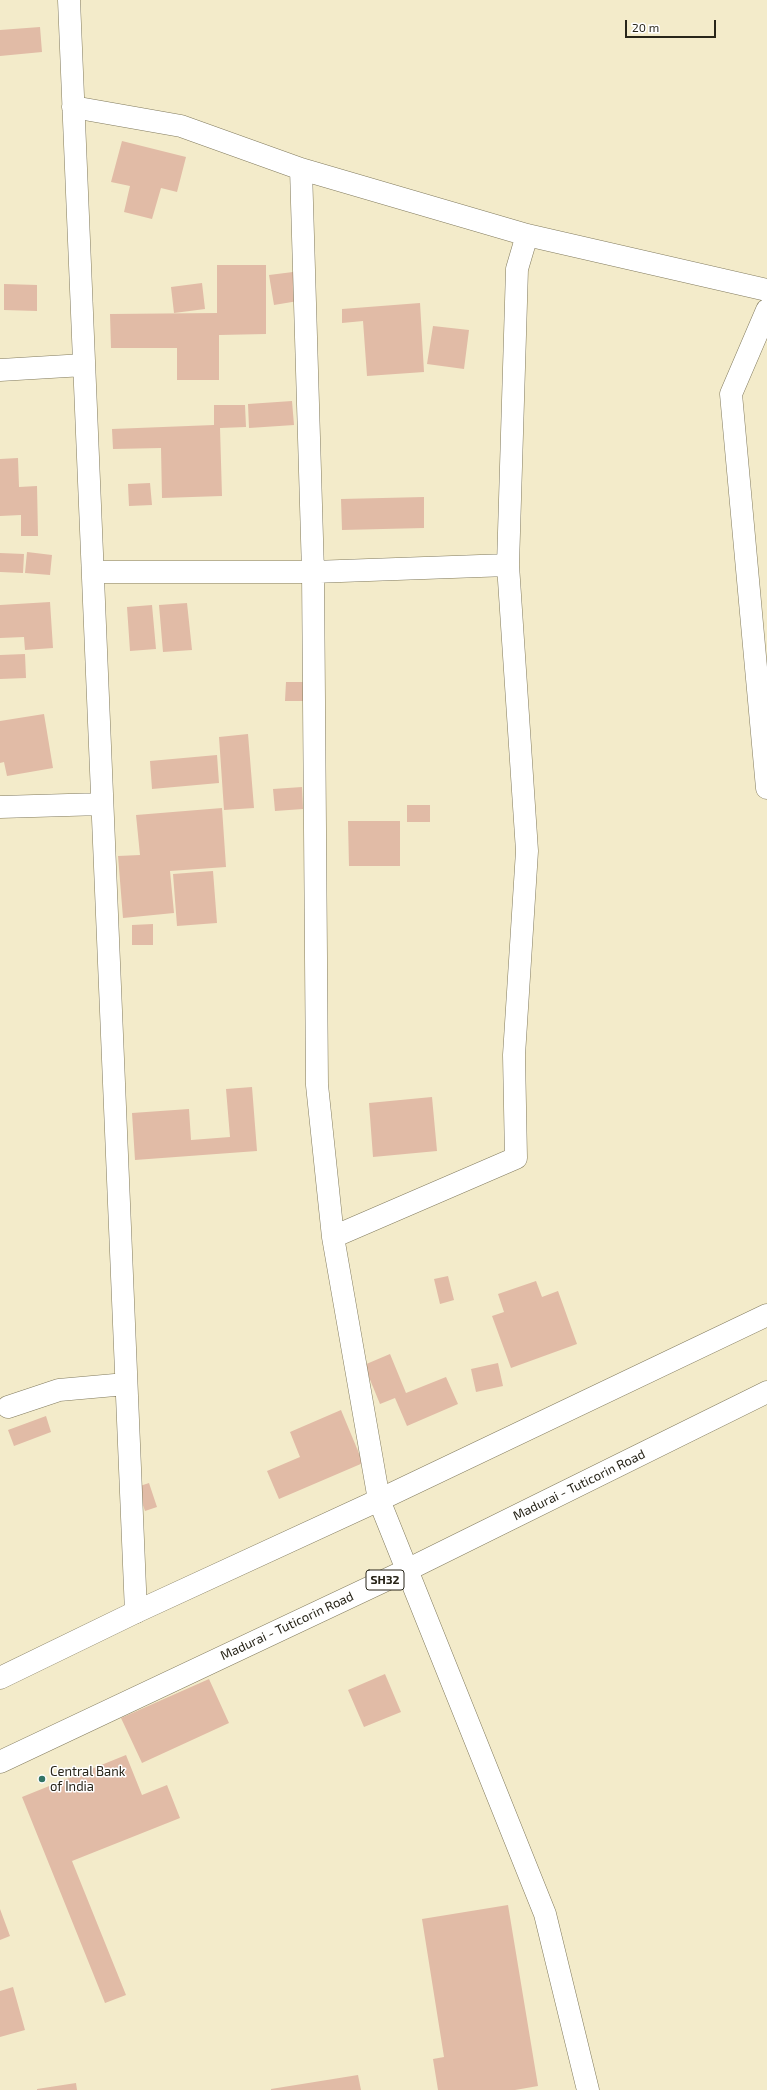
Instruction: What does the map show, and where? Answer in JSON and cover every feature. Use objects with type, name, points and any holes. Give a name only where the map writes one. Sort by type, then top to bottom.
[{"type":"street","points":[[69,0],[136,1612]]},
{"type":"street","points":[[73,107],[181,126],[301,169],[527,236],[767,290]]},
{"type":"street","points":[[301,169],[313,572],[317,1085],[333,1237],[379,1500],[545,1914],[588,2090]]},
{"type":"street","points":[[333,1237],[516,1158],[514,1055],[527,851],[508,565],[517,269],[527,236]]},
{"type":"street","points":[[767,310],[731,394],[767,788]]},
{"type":"street","points":[[0,370],[84,365]]},
{"type":"street","points":[[93,572],[313,572],[508,565]]},
{"type":"street","points":[[0,807],[102,804]]},
{"type":"street","points":[[0,1678],[136,1612],[379,1500],[767,1315]]},
{"type":"street","points":[[8,1407],[59,1390],[126,1384]]},
{"type":"street","name":"Madurai - Tuticorin Road","points":[[0,1762],[407,1570],[767,1392]]},
{"type":"building","points":[[40,27],[42,52],[0,56],[0,30]]},
{"type":"building","points":[[122,141],[186,157],[177,192],[161,188],[152,219],[124,212],[130,186],[111,182]]},
{"type":"building","points":[[217,265],[266,265],[266,334],[219,335],[219,380],[177,380],[177,348],[111,348],[110,314],[217,313]]},
{"type":"building","points":[[293,272],[298,301],[274,305],[269,275]]},
{"type":"building","points":[[202,283],[205,309],[174,313],[171,287]]},
{"type":"building","points":[[4,284],[37,285],[37,311],[4,310]]},
{"type":"building","points":[[420,303],[424,372],[367,376],[363,321],[342,323],[342,309]]},
{"type":"building","points":[[433,326],[469,330],[464,369],[427,364]]},
{"type":"building","points":[[292,401],[294,425],[249,428],[248,404]]},
{"type":"building","points":[[214,405],[245,405],[246,427],[220,428],[222,496],[162,498],[161,448],[113,449],[112,429],[214,425]]},
{"type":"building","points":[[18,458],[19,487],[37,486],[38,536],[21,536],[21,515],[0,516],[0,459]]},
{"type":"building","points":[[150,483],[152,505],[129,506],[128,484]]},
{"type":"building","points":[[424,497],[424,528],[342,530],[341,499]]},
{"type":"building","points":[[27,552],[52,555],[50,575],[25,573]]},
{"type":"building","points":[[0,553],[24,554],[23,573],[0,572]]},
{"type":"building","points":[[50,602],[53,648],[25,650],[24,637],[0,638],[0,605]]},
{"type":"building","points":[[187,603],[192,650],[163,652],[159,605]]},
{"type":"building","points":[[152,605],[156,649],[130,651],[127,607]]},
{"type":"building","points":[[25,654],[26,678],[0,679],[0,655]]},
{"type":"building","points":[[286,682],[308,682],[307,701],[285,701]]},
{"type":"building","points":[[44,714],[53,768],[7,776],[4,762],[0,763],[0,721]]},
{"type":"building","points":[[248,734],[254,808],[224,810],[219,737]]},
{"type":"building","points":[[217,755],[219,783],[152,789],[150,761]]},
{"type":"building","points":[[302,787],[303,809],[275,811],[273,789]]},
{"type":"building","points":[[407,805],[430,805],[430,822],[407,822]]},
{"type":"building","points":[[222,808],[226,867],[170,871],[174,913],[123,918],[118,856],[140,855],[136,815]]},
{"type":"building","points":[[348,821],[400,821],[400,866],[349,866]]},
{"type":"building","points":[[213,871],[217,923],[177,926],[173,874]]},
{"type":"building","points":[[153,924],[153,945],[132,945],[132,925]]},
{"type":"building","points":[[252,1087],[257,1151],[135,1160],[132,1113],[189,1109],[191,1140],[230,1137],[226,1089]]},
{"type":"building","points":[[432,1097],[437,1151],[373,1157],[369,1103]]},
{"type":"building","points":[[448,1276],[454,1300],[440,1304],[434,1279]]},
{"type":"building","points":[[536,1281],[542,1297],[558,1291],[577,1344],[511,1368],[492,1316],[504,1312],[498,1294]]},
{"type":"building","points":[[390,1354],[406,1393],[446,1377],[458,1404],[407,1426],[395,1398],[380,1404],[364,1365]]},
{"type":"building","points":[[498,1363],[503,1386],[476,1392],[471,1369]]},
{"type":"building","points":[[341,1410],[363,1463],[279,1499],[267,1471],[300,1457],[290,1432]]},
{"type":"building","points":[[46,1416],[51,1432],[14,1446],[8,1430]]},
{"type":"building","points":[[149,1483],[157,1507],[145,1511],[137,1487]]},
{"type":"building","points":[[385,1674],[401,1712],[364,1727],[348,1690]]},
{"type":"building","points":[[209,1679],[229,1723],[142,1763],[121,1718]]},
{"type":"building","points":[[126,1755],[142,1795],[167,1785],[180,1818],[72,1861],[126,1995],[105,2003],[22,1797]]},
{"type":"building","points":[[508,1905],[538,2086],[515,2090],[438,2090],[433,2059],[444,2057],[422,1919]]},
{"type":"building","points":[[0,1909],[10,1936],[0,1940]]},
{"type":"building","points":[[13,1987],[25,2030],[0,2037],[0,1991]]},
{"type":"building","points":[[358,2075],[361,2090],[271,2090],[271,2089]]},
{"type":"building","points":[[76,2083],[77,2090],[37,2090],[37,2089]]},
{"type":"place","name":"Central Bank of India","points":[[42,1779]]}]
